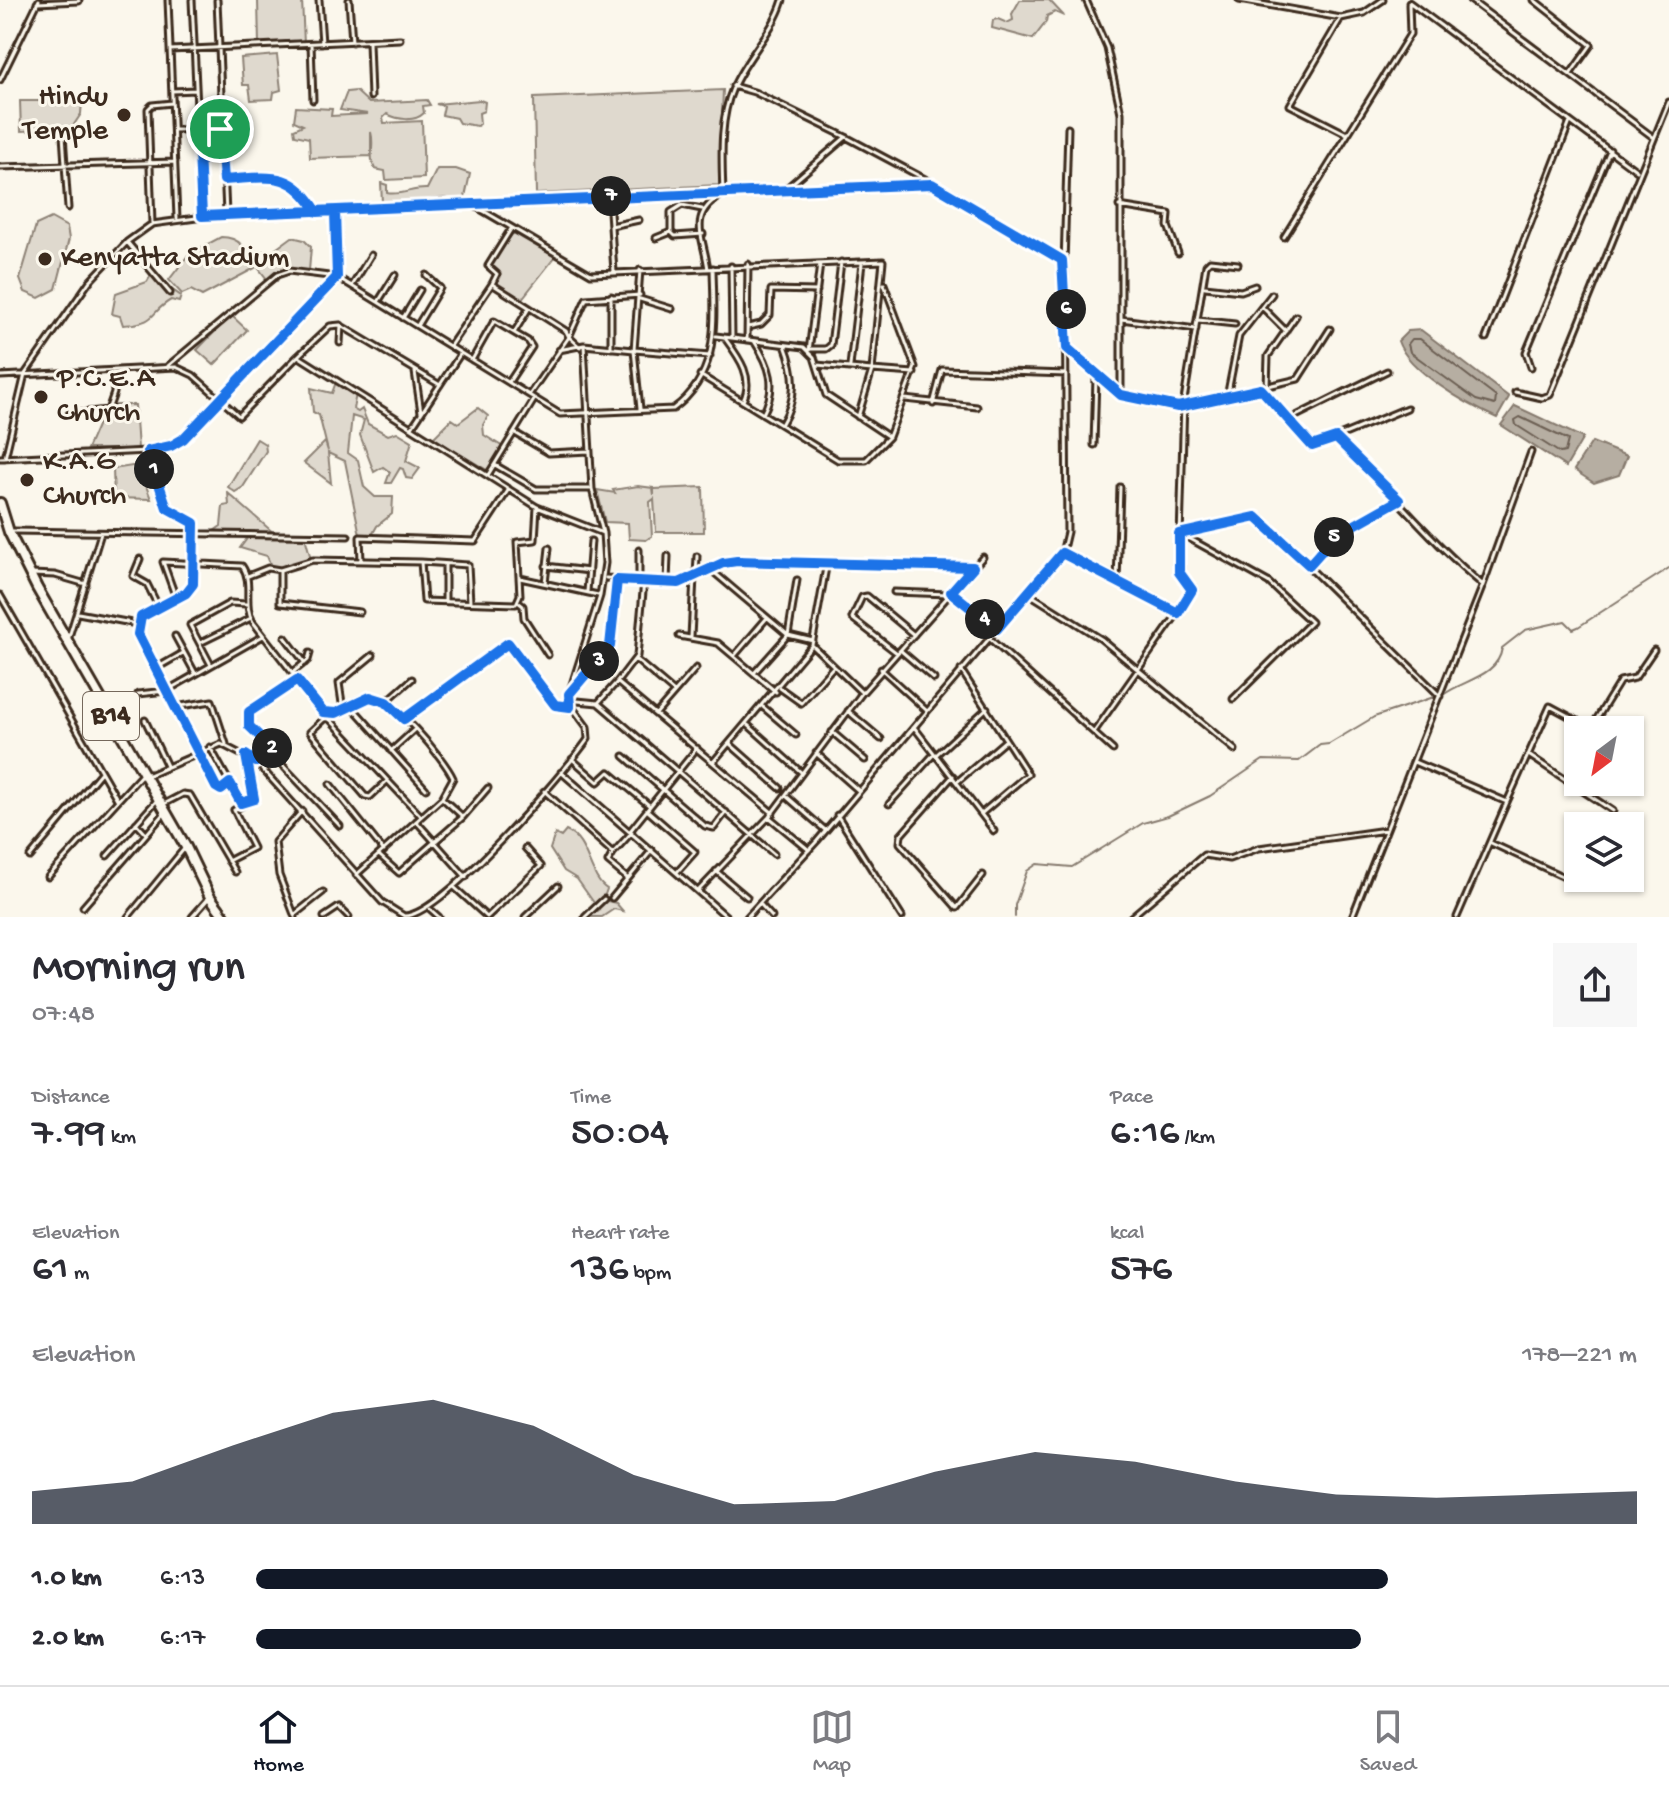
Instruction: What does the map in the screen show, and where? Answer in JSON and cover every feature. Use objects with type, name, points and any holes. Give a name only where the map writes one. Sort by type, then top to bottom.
[{"type":"highway","name":"B14","points":[[1,508],[30,575],[186,847],[210,897],[225,917]]},
{"type":"street","points":[[168,0],[177,218]]},
{"type":"street","points":[[192,0],[202,216]]},
{"type":"street","points":[[217,0],[220,129],[226,214]]},
{"type":"street","points":[[319,0],[322,43]]},
{"type":"street","points":[[349,0],[352,42]]},
{"type":"street","points":[[723,194],[723,130],[733,86],[772,25],[783,0]]},
{"type":"street","points":[[1086,0],[1107,48],[1121,113],[1121,395]]},
{"type":"street","points":[[1239,0],[1341,18],[1364,13],[1383,0]]},
{"type":"street","points":[[1366,0],[1369,8]]},
{"type":"street","points":[[1470,0],[1655,138]]},
{"type":"street","points":[[1534,0],[1591,45],[1571,73]]},
{"type":"street","points":[[0,80],[38,1],[79,1]]},
{"type":"street","points":[[1409,1],[1638,172]]},
{"type":"street","points":[[1284,237],[1411,32],[1409,1]]},
{"type":"street","points":[[1341,18],[1290,105],[1347,134]]},
{"type":"street","points":[[170,50],[400,39]]},
{"type":"street","points":[[369,42],[371,97]]},
{"type":"street","points":[[311,44],[313,100]]},
{"type":"street","points":[[733,86],[754,92],[846,137],[1058,257],[1064,265]]},
{"type":"street","points":[[172,91],[196,90]]},
{"type":"street","points":[[1515,392],[1542,398],[1550,395],[1669,102]]},
{"type":"street","points":[[152,224],[148,109],[152,105],[173,103]]},
{"type":"street","points":[[1486,338],[1570,122]]},
{"type":"street","points":[[747,917],[809,850],[1062,553],[1067,532],[1064,265],[1068,128]]},
{"type":"street","points":[[174,130],[220,129]]},
{"type":"street","points":[[63,135],[68,208]]},
{"type":"street","points":[[782,192],[846,137]]},
{"type":"street","points":[[1531,367],[1526,352],[1610,150]]},
{"type":"street","points":[[0,167],[175,162]]},
{"type":"street","points":[[224,180],[282,177],[307,195],[317,212]]},
{"type":"street","points":[[335,211],[337,277],[183,439],[171,446],[148,451],[2,458],[25,374],[78,296],[127,242],[152,224],[177,218],[226,214],[932,184]]},
{"type":"street","points":[[168,366],[284,271],[337,277],[560,414],[673,409],[686,397],[700,375],[710,356],[715,336],[710,269],[699,220],[703,209],[723,194]]},
{"type":"street","points":[[609,196],[614,272]]},
{"type":"street","points":[[472,204],[584,272],[710,269],[748,264],[884,262],[872,370],[858,417]]},
{"type":"street","points":[[671,232],[671,212],[682,205],[703,209]]},
{"type":"street","points":[[1119,206],[1169,214],[1168,226],[1178,253]]},
{"type":"street","points":[[611,226],[639,220]]},
{"type":"street","points":[[450,346],[492,284],[497,274],[488,266],[511,227]]},
{"type":"street","points":[[656,238],[671,232],[681,237],[703,234]]},
{"type":"street","points":[[127,242],[170,293]]},
{"type":"street","points":[[352,286],[371,255]]},
{"type":"street","points":[[850,366],[862,261]]},
{"type":"street","points":[[715,336],[799,345],[810,350],[826,349],[831,345],[841,262]]},
{"type":"street","points":[[1094,732],[1192,590],[1179,572],[1184,408],[1208,262],[1238,264]]},
{"type":"street","points":[[747,340],[748,264]]},
{"type":"street","points":[[820,264],[810,350],[826,395],[889,437]]},
{"type":"street","points":[[731,266],[732,338]]},
{"type":"street","points":[[640,270],[634,350],[640,410]]},
{"type":"street","points":[[378,302],[395,275]]},
{"type":"street","points":[[417,326],[440,288],[426,275]]},
{"type":"street","points":[[700,375],[838,460],[852,462],[876,454],[889,437],[914,373],[914,361],[882,281]]},
{"type":"street","points":[[492,284],[566,331],[582,346]]},
{"type":"street","points":[[1203,287],[1241,291],[1255,286]]},
{"type":"street","points":[[403,318],[420,290]]},
{"type":"street","points":[[748,327],[761,324],[770,315],[771,290],[817,291]]},
{"type":"street","points":[[1227,398],[1239,336],[1272,294]]},
{"type":"street","points":[[611,296],[611,348]]},
{"type":"street","points":[[529,395],[569,337],[586,299],[640,297],[672,309]]},
{"type":"street","points":[[1263,307],[1286,331]]},
{"type":"street","points":[[515,331],[529,308]]},
{"type":"street","points":[[1267,387],[1267,358],[1296,316]]},
{"type":"street","points":[[1121,319],[1196,329]]},
{"type":"street","points":[[1198,320],[1235,324]]},
{"type":"street","points":[[472,360],[494,321],[515,331],[532,347],[509,382]]},
{"type":"street","points":[[0,376],[168,366],[193,375],[218,400],[240,416],[330,326],[341,325],[440,385]]},
{"type":"street","points":[[340,343],[341,325]]},
{"type":"street","points":[[1067,348],[1096,377],[1121,395],[1184,408],[1300,378],[1330,329]]},
{"type":"street","points":[[724,337],[746,372],[748,383],[743,401]]},
{"type":"street","points":[[754,341],[765,358],[772,382],[763,414]]},
{"type":"street","points":[[781,425],[792,403],[795,381],[785,344]]},
{"type":"street","points":[[559,350],[582,346],[710,356]]},
{"type":"street","points":[[48,877],[117,799],[144,775],[209,746],[226,744],[256,762],[356,875],[398,916],[412,916],[429,908],[466,877],[572,759],[589,733],[570,707],[568,697],[604,578],[603,533],[592,489],[582,346]]},
{"type":"street","points":[[412,427],[461,353]]},
{"type":"street","points":[[298,356],[537,507],[603,533]]},
{"type":"street","points":[[817,365],[914,373]]},
{"type":"street","points":[[414,369],[421,412]]},
{"type":"street","points":[[933,404],[944,370],[1066,374]]},
{"type":"street","points":[[69,414],[108,410],[114,393],[113,371]]},
{"type":"street","points":[[1288,420],[1387,371]]},
{"type":"street","points":[[1094,445],[1096,377]]},
{"type":"street","points":[[1261,389],[1313,447],[1407,408]]},
{"type":"street","points":[[488,475],[534,399]]},
{"type":"street","points":[[904,399],[977,407]]},
{"type":"street","points":[[514,432],[545,452],[589,451]]},
{"type":"street","points":[[1336,438],[1399,500],[1441,549],[1483,585]]},
{"type":"street","points":[[148,451],[167,508],[190,519],[195,532],[195,562],[193,584],[176,598],[141,617],[137,624],[138,637],[217,788],[230,783]]},
{"type":"street","points":[[1352,917],[1441,697],[1531,452]]},
{"type":"street","points":[[495,465],[541,490],[592,489]]},
{"type":"street","points":[[1117,582],[1120,487]]},
{"type":"street","points":[[361,561],[360,537],[475,541],[509,489]]},
{"type":"street","points":[[1309,565],[1335,536],[1399,500]]},
{"type":"street","points":[[518,602],[517,542],[535,540],[537,507]]},
{"type":"street","points":[[1181,535],[1256,517],[1309,565],[1441,697]]},
{"type":"street","points":[[9,532],[348,536]]},
{"type":"street","points":[[68,642],[101,533]]},
{"type":"street","points":[[1181,535],[1268,582],[1311,622],[1263,665],[1233,699]]},
{"type":"street","points":[[587,592],[591,541]]},
{"type":"street","points":[[545,583],[549,548]]},
{"type":"street","points":[[598,703],[635,659],[641,581],[639,550]]},
{"type":"street","points":[[1062,553],[1178,613]]},
{"type":"street","points":[[667,582],[668,556]]},
{"type":"street","points":[[691,637],[697,556]]},
{"type":"street","points":[[699,890],[771,815],[881,669],[983,557]]},
{"type":"street","points":[[140,559],[133,576],[147,584],[159,608]]},
{"type":"street","points":[[247,576],[268,568],[280,570],[313,560],[468,565],[470,602]]},
{"type":"street","points":[[604,578],[679,583],[737,561],[973,567]]},
{"type":"street","points":[[421,562],[422,600],[518,602],[523,606],[524,618],[548,655]]},
{"type":"street","points":[[714,762],[777,690],[812,643],[827,562]]},
{"type":"street","points":[[176,598],[162,563],[239,565],[247,576],[246,604],[251,618],[264,636],[323,712],[421,816]]},
{"type":"street","points":[[445,563],[445,601]]},
{"type":"street","points":[[546,566],[589,571]]},
{"type":"street","points":[[710,569],[788,635],[812,643],[862,693]]},
{"type":"street","points":[[280,570],[280,603],[360,612]]},
{"type":"street","points":[[30,575],[55,575],[86,584]]},
{"type":"street","points":[[520,578],[600,596]]},
{"type":"street","points":[[568,697],[610,646],[617,580]]},
{"type":"street","points":[[755,672],[788,635],[797,580]]},
{"type":"street","points":[[894,592],[950,593],[997,629]]},
{"type":"street","points":[[1028,593],[1101,639],[1235,750]]},
{"type":"street","points":[[0,595],[117,799]]},
{"type":"street","points":[[914,635],[867,596],[862,597],[852,618],[934,679]]},
{"type":"street","points":[[211,665],[191,623],[230,603],[246,604]]},
{"type":"street","points":[[77,613],[137,624]]},
{"type":"street","points":[[735,655],[767,617]]},
{"type":"street","points":[[200,643],[251,618]]},
{"type":"street","points":[[175,636],[195,673]]},
{"type":"street","points":[[138,694],[166,691],[264,636]]},
{"type":"street","points":[[679,636],[713,640],[777,690],[801,703],[834,666]]},
{"type":"street","points":[[285,637],[305,663]]},
{"type":"street","points":[[989,638],[1113,750]]},
{"type":"street","points":[[404,719],[508,643],[555,705],[570,707]]},
{"type":"street","points":[[1457,917],[1551,705],[1590,728],[1620,681],[1635,678],[1654,650]]},
{"type":"street","points":[[155,669],[183,653]]},
{"type":"street","points":[[292,673],[305,663],[310,653]]},
{"type":"street","points":[[343,710],[339,683],[373,655]]},
{"type":"street","points":[[635,659],[674,692]]},
{"type":"street","points":[[656,714],[696,668]]},
{"type":"street","points":[[881,669],[927,711]]},
{"type":"street","points":[[961,670],[1028,775],[982,813]]},
{"type":"street","points":[[386,702],[412,679]]},
{"type":"street","points":[[297,680],[249,712],[249,726],[272,747],[272,754],[340,826]]},
{"type":"street","points":[[617,682],[714,762],[809,850]]},
{"type":"street","points":[[323,712],[343,710],[363,698],[374,697],[386,702],[452,774],[453,784],[442,798],[356,875]]},
{"type":"street","points":[[568,697],[598,703],[774,854]]},
{"type":"street","points":[[175,707],[212,701],[226,744]]},
{"type":"street","points":[[763,707],[796,735]]},
{"type":"street","points":[[889,804],[953,735],[987,708]]},
{"type":"street","points":[[355,710],[426,789]]},
{"type":"street","points":[[848,711],[881,739]]},
{"type":"street","points":[[327,716],[310,732],[365,796],[370,797],[387,781]]},
{"type":"street","points":[[145,720],[167,766]]},
{"type":"street","points":[[747,724],[802,773]]},
{"type":"street","points":[[914,727],[994,831]]},
{"type":"street","points":[[391,751],[414,730]]},
{"type":"street","points":[[832,732],[865,760]]},
{"type":"street","points":[[957,782],[1006,740]]},
{"type":"street","points":[[730,744],[780,788]]},
{"type":"street","points":[[209,746],[241,803]]},
{"type":"street","points":[[627,878],[608,862],[697,748]]},
{"type":"street","points":[[816,753],[858,790]]},
{"type":"street","points":[[256,762],[272,754]]},
{"type":"street","points":[[228,861],[253,848],[235,812],[235,807],[254,799],[246,755]]},
{"type":"street","points":[[1529,755],[1613,811]]},
{"type":"street","points":[[624,756],[708,828],[716,826],[727,811]]},
{"type":"street","points":[[572,759],[598,782],[609,772],[695,852],[678,871]]},
{"type":"street","points":[[1413,762],[1507,802]]},
{"type":"street","points":[[30,857],[101,772]]},
{"type":"street","points":[[560,772],[678,871],[727,917]]},
{"type":"street","points":[[953,776],[901,835],[900,843],[957,908],[983,875]]},
{"type":"street","points":[[330,784],[384,851]]},
{"type":"street","points":[[379,855],[399,873],[463,817],[488,788]]},
{"type":"street","points":[[543,791],[613,853]]},
{"type":"street","points":[[107,856],[136,823],[183,794],[190,795],[235,872]]},
{"type":"street","points":[[786,796],[825,830]]},
{"type":"street","points":[[442,798],[463,817]]},
{"type":"street","points":[[83,907],[146,834],[162,805]]},
{"type":"street","points":[[302,811],[275,842],[279,875],[295,916],[323,892]]},
{"type":"street","points":[[837,815],[902,917]]},
{"type":"street","points":[[416,821],[466,877]]},
{"type":"street","points":[[136,823],[146,834]]},
{"type":"street","points":[[1131,917],[1204,855],[1229,859],[1259,848],[1386,830]]},
{"type":"street","points":[[1490,842],[1564,877]]},
{"type":"street","points":[[128,917],[186,847]]},
{"type":"street","points":[[454,887],[487,917],[541,866],[525,848]]},
{"type":"street","points":[[612,898],[652,850]]},
{"type":"street","points":[[715,870],[747,897]]},
{"type":"street","points":[[525,917],[558,886]]},
{"type":"street","points":[[192,917],[210,897]]},
{"type":"street","points":[[585,917],[604,899]]},
{"type":"street","points":[[760,904],[772,917]]},
{"type":"street","points":[[324,917],[339,907],[349,917]]},
{"type":"street","points":[[429,908],[439,917]]},
{"type":"shaded area","points":[[258,0],[302,0],[304,43],[259,45]]},
{"type":"shaded area","points":[[1020,0],[1049,0],[1064,16],[1055,12],[1047,16],[1033,39],[992,28],[993,20],[1007,23],[1013,20],[1012,14]]},
{"type":"shaded area","points":[[277,55],[281,90],[274,92],[273,99],[251,100],[249,85],[243,85],[241,58]]},
{"type":"shaded area","points":[[723,90],[719,185],[536,194],[534,98]]},
{"type":"shaded area","points":[[356,91],[369,103],[427,100],[430,105],[423,106],[424,113],[416,118],[401,119],[387,114],[383,118],[384,123],[422,121],[424,178],[386,180],[385,171],[375,169],[373,165],[371,132],[371,156],[310,158],[309,138],[295,135],[294,129],[303,125],[294,121],[296,107],[332,109],[331,116],[368,114],[340,110],[347,92]]},
{"type":"shaded area","points":[[20,101],[82,101],[81,114],[71,129],[21,131]]},
{"type":"shaded area","points":[[485,102],[484,111],[479,113],[480,124],[477,126],[459,123],[456,118],[442,115],[444,106],[436,104]]},
{"type":"shaded area","points":[[437,169],[456,169],[470,174],[461,202],[444,198],[389,205],[382,202],[381,183],[387,185],[387,193],[392,194],[427,189]]},
{"type":"shaded area","name":"Kenyatta Stadium","points":[[51,218],[67,227],[69,239],[56,289],[39,298],[25,292],[20,279],[36,225]]},
{"type":"shaded area","points":[[513,233],[555,257],[521,300],[497,284],[501,276],[490,265]]},
{"type":"shaded area","points":[[221,237],[239,242],[255,268],[202,296],[191,290],[182,294],[169,280],[189,254]]},
{"type":"shaded area","points":[[292,237],[304,240],[311,247],[309,271],[284,269],[277,281],[267,279],[256,265],[253,251],[273,251]]},
{"type":"shaded area","points":[[151,275],[181,296],[179,302],[171,300],[143,322],[123,325],[120,316],[112,314],[116,293],[147,282]]},
{"type":"shaded area","points":[[231,315],[247,330],[214,365],[197,350]]},
{"type":"shaded area","points":[[336,382],[356,394],[353,409],[358,412],[362,409],[368,424],[388,435],[397,432],[412,441],[406,461],[420,468],[412,479],[406,478],[400,468],[391,483],[386,483],[390,472],[383,467],[374,472],[360,435],[364,420],[352,416],[348,453],[358,460],[364,487],[375,497],[393,497],[392,514],[377,526],[372,535],[360,535],[345,461],[328,453],[331,483],[304,463],[325,442],[328,451],[319,415],[313,412],[311,388],[332,393]]},
{"type":"shaded area","points":[[116,405],[135,405],[138,449],[87,449],[99,421]]},
{"type":"shaded area","points":[[478,408],[488,416],[483,425],[484,435],[503,447],[487,470],[433,438],[452,419],[458,423]]},
{"type":"shaded area","points":[[257,439],[265,444],[266,451],[243,487],[235,492],[228,487]]},
{"type":"shaded area","points":[[138,465],[151,499],[114,498],[113,469]]},
{"type":"shaded area","points":[[638,486],[653,488],[654,495],[654,489],[703,487],[704,532],[656,532],[654,499],[650,502],[652,536],[646,540],[629,539],[628,523],[605,522],[597,490],[615,493],[613,490]]},
{"type":"shaded area","points":[[228,493],[275,534],[214,531],[221,526],[223,506],[229,505]]},
{"type":"shaded area","points":[[249,536],[305,537],[311,559],[283,567],[271,566],[267,556],[240,548]]},
{"type":"shaded area","points":[[566,831],[579,842],[596,876],[607,889],[603,900],[616,903],[623,911],[614,909],[602,917],[589,917],[599,910],[577,879],[564,871],[550,849],[555,834],[561,837]]},
{"type":"water","points":[[1421,330],[1509,397],[1497,418],[1456,396],[1414,364],[1398,341],[1408,331]]},
{"type":"water","points":[[1515,406],[1583,438],[1566,467],[1501,425]]},
{"type":"water","points":[[1592,442],[1627,456],[1619,475],[1594,483],[1574,470]]},
{"type":"waterway","points":[[1443,695],[1487,672],[1499,658],[1502,648],[1525,630],[1565,621],[1573,629],[1578,627],[1669,568]]},
{"type":"waterway","points":[[1015,917],[1015,905],[1027,871],[1037,864],[1072,867],[1143,823],[1168,816],[1210,796],[1263,760],[1299,761],[1320,745],[1329,744],[1374,717],[1437,696]]},
{"type":"place","name":"Hindu Temple","points":[[124,115]]},
{"type":"place","name":"Kenyatta Stadium","points":[[45,259]]},
{"type":"place","name":"P.C.E.A Church","points":[[41,397]]},
{"type":"place","name":"K.A.G Church","points":[[27,480]]},
{"type":"route","points":[[220,129],[198,130],[202,216],[226,214],[317,212],[335,211],[382,209],[609,196],[864,189],[932,184],[1062,260],[1067,348],[1096,377],[1121,395],[1184,408],[1261,389],[1312,446],[1336,438],[1399,500],[1386,511],[1376,513],[1335,536],[1309,565],[1256,517],[1179,534],[1179,572],[1192,590],[1178,613],[1062,553],[997,629],[951,592],[973,567],[737,561],[723,563],[679,583],[617,580],[610,646],[580,686],[569,694],[567,703],[570,707],[559,708],[555,705],[508,643],[404,719],[386,702],[370,697],[336,713],[323,712],[297,680],[281,694],[274,695],[249,712],[249,726],[274,750],[256,762],[246,755],[254,799],[241,803],[230,783],[221,790],[216,787],[138,637],[137,624],[141,617],[186,593],[195,579],[194,523],[167,508],[148,451],[171,446],[183,439],[337,277],[335,211],[317,212],[307,195],[282,177],[224,180],[220,129]]}]
